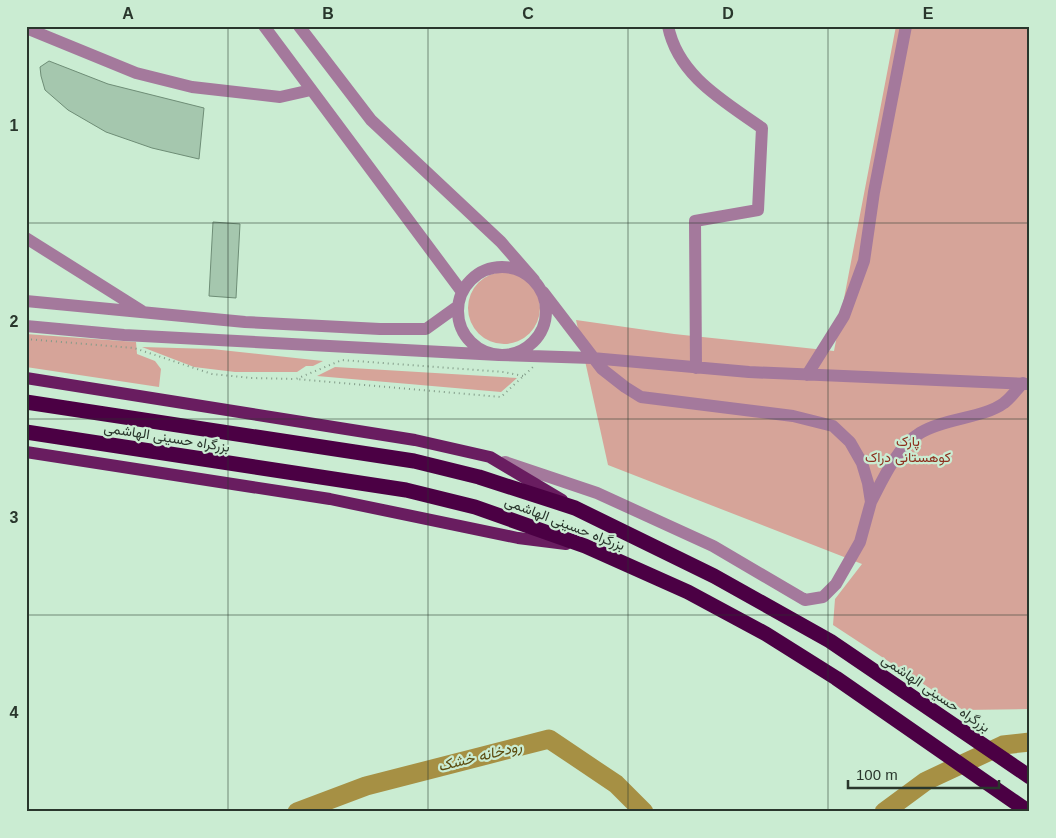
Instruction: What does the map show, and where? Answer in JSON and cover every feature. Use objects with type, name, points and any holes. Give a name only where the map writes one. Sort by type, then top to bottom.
[{"type":"highway","name":"بزرگراه حسینی الهاشمی","points":[[26,402],[414,461],[479,477],[575,508],[714,576],[830,641],[1030,777]]},
{"type":"highway","name":"بزرگراه حسینی الهاشمی","points":[[26,432],[406,490],[475,507],[585,546],[688,592],[766,634],[836,678],[1029,812]]},
{"type":"main road","points":[[26,378],[415,440],[490,457],[575,508]]},
{"type":"main road","points":[[26,452],[330,499],[518,538],[585,546]]},
{"type":"street","points":[[264,26],[462,292]]},
{"type":"street","points":[[299,26],[371,120],[502,242],[534,280],[592,358],[614,380],[641,397],[793,416],[833,426],[850,442],[862,463],[868,483],[870,502]]},
{"type":"street","points":[[668,26],[682,62],[708,90],[762,128],[758,210],[695,221],[696,368]]},
{"type":"street","points":[[808,375],[844,316],[864,261],[874,192],[906,26]]},
{"type":"street","points":[[26,28],[136,73],[192,87],[280,97],[311,90]]},
{"type":"street","points":[[26,238],[144,312]]},
{"type":"street","points":[[534,280],[522,271],[508,267],[494,267],[481,272],[470,280],[462,292],[458,306],[458,320],[463,333],[472,344],[484,352],[499,355],[514,354],[529,347],[539,336],[545,322],[547,307],[543,292]]},
{"type":"street","points":[[26,301],[245,322],[380,329],[426,329],[458,306]]},
{"type":"street","points":[[26,326],[124,335],[499,355],[592,358],[749,372],[1026,383]]},
{"type":"street","points":[[379,348],[380,329]]},
{"type":"street","points":[[490,457],[606,497],[713,546],[806,600],[823,598],[836,584],[860,542],[870,502],[902,450],[919,434],[939,424],[987,411],[1004,403],[1026,383]]},
{"type":"path","points":[[26,339],[134,348],[212,374],[251,378],[296,379],[501,397],[544,357]]},
{"type":"path","points":[[296,379],[342,360],[504,372],[523,376]]},
{"type":"green space","name":"پارک کوهستانی دراک","points":[[896,26],[1030,26],[1030,709],[963,710],[833,625],[835,599],[862,564],[608,465],[576,320],[674,334],[834,351]]},
{"type":"green space","points":[[504,272],[524,278],[534,288],[540,308],[534,328],[524,338],[504,344],[484,338],[474,328],[468,308],[474,288],[484,278]]},
{"type":"green space","points":[[26,334],[136,342],[137,354],[155,361],[161,369],[159,387],[26,367]]},
{"type":"green space","points":[[142,347],[212,349],[323,361],[313,366],[306,366],[297,372],[235,372],[194,367]]},
{"type":"green space","points":[[335,367],[517,378],[501,392],[317,376]]},
{"type":"building","points":[[49,61],[108,84],[204,108],[199,159],[152,148],[106,132],[68,110],[45,90],[40,67]]},
{"type":"building","points":[[213,222],[240,224],[236,298],[209,296]]},
{"type":"waterway","name":"رودخانه خشک","points":[[297,812],[366,786],[549,739],[616,784],[644,812]]},
{"type":"waterway","name":"رودخانه خشک","points":[[884,812],[926,781],[1003,745],[1030,742]]}]
